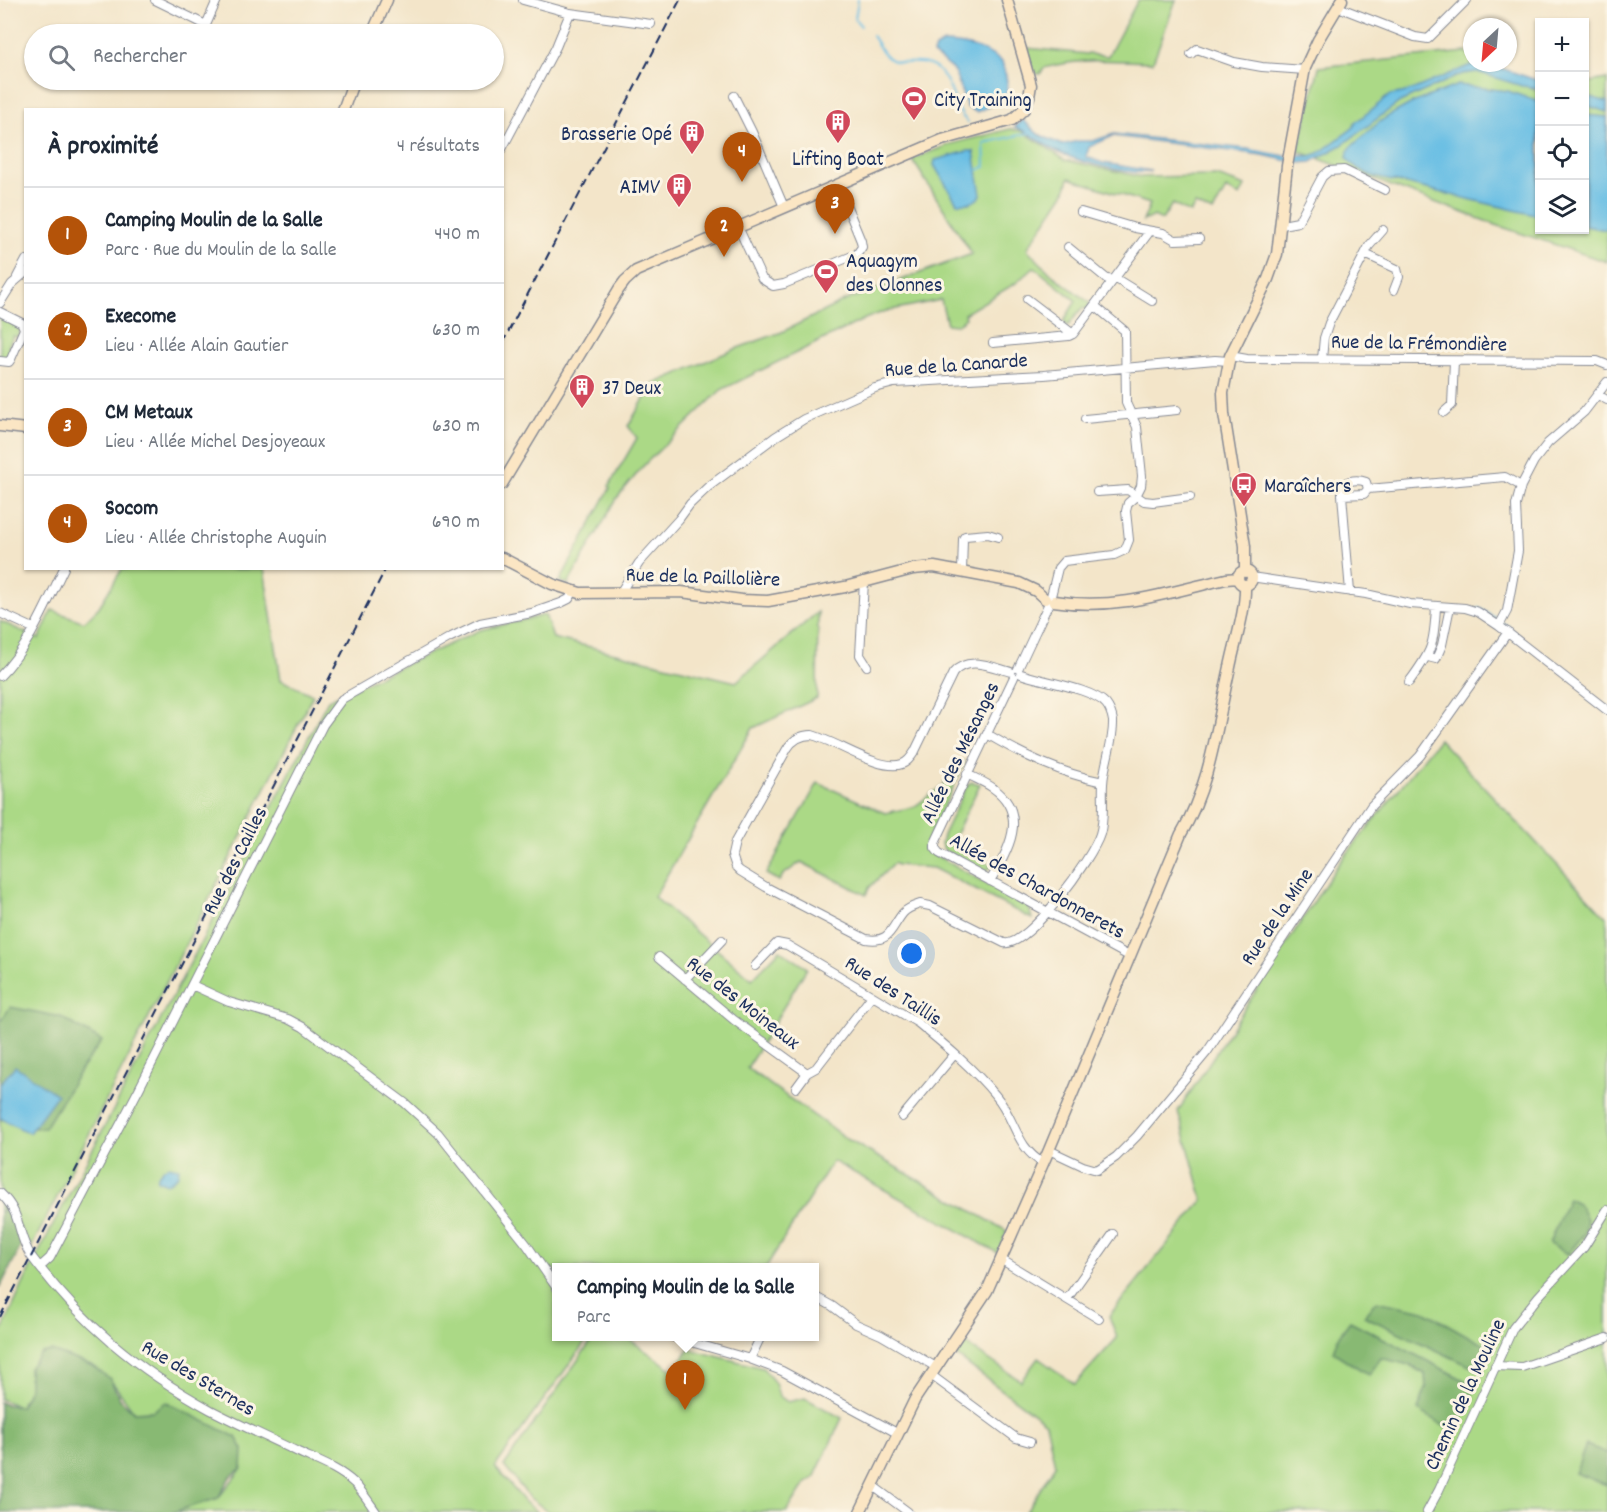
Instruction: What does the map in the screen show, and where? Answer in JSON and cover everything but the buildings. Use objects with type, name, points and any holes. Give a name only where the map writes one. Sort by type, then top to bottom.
[{"type":"street","points":[[155,0],[204,24]]},
{"type":"street","points":[[206,24],[217,0]]},
{"type":"street","points":[[376,24],[387,0]]},
{"type":"street","points":[[523,0],[570,13],[651,24]]},
{"type":"street","points":[[504,481],[625,281],[636,272],[942,140],[1003,124],[1012,120],[1024,109],[1031,85],[1007,0]]},
{"type":"street","points":[[860,1512],[915,1399],[976,1309],[1002,1260],[1203,784],[1221,709],[1245,578],[1245,546],[1223,400],[1225,377],[1229,359],[1271,272],[1277,254],[1287,166],[1305,70],[1318,40],[1340,4],[1424,40],[1432,37],[1467,0]]},
{"type":"street","points":[[504,145],[556,47],[570,13]]},
{"type":"street","points":[[1191,54],[1197,49],[1234,62],[1262,67],[1305,70]]},
{"type":"street","points":[[344,108],[350,90]]},
{"type":"street","points":[[734,96],[784,207]]},
{"type":"street","points":[[1282,225],[1298,222],[1322,177],[1333,170],[1344,170],[1385,190]]},
{"type":"street","points":[[738,227],[762,279],[773,286],[784,284],[857,254],[862,247],[861,241],[838,185]]},
{"type":"street","points":[[1081,212],[1163,234],[1175,240],[1199,239]]},
{"type":"street","points":[[1322,359],[1326,331],[1372,240],[1383,230]]},
{"type":"street","points":[[993,343],[1073,334],[1150,231]]},
{"type":"street","points":[[1068,246],[1107,279],[1118,280],[1152,301]]},
{"type":"street","points":[[1365,254],[1397,269],[1399,277],[1394,290]]},
{"type":"street","points":[[0,303],[24,264]]},
{"type":"street","points":[[17,277],[24,273]]},
{"type":"street","points":[[1027,299],[1073,334]]},
{"type":"street","points":[[1095,306],[1125,331],[1126,403],[1137,427],[1142,476],[1141,486],[1136,496]]},
{"type":"street","points":[[0,312],[22,323],[24,328],[9,362],[0,361]]},
{"type":"street","name":"Rue de la Frémondière","points":[[1229,359],[1597,361],[1607,365]]},
{"type":"street","name":"Rue de la Canarde","points":[[620,593],[639,564],[690,504],[708,487],[775,437],[804,420],[855,396],[894,383],[1044,375],[1229,359]]},
{"type":"street","points":[[1444,412],[1452,405],[1454,361]]},
{"type":"street","points":[[1502,622],[1507,611],[1518,551],[1516,505],[1521,486],[1534,461],[1548,443],[1574,422],[1607,382]]},
{"type":"street","points":[[1598,395],[1607,400]]},
{"type":"street","points":[[1085,419],[1177,410]]},
{"type":"street","points":[[0,426],[24,429]]},
{"type":"street","points":[[1342,495],[1364,494],[1368,489],[1505,477],[1521,486]]},
{"type":"street","points":[[1350,592],[1342,485],[1348,481],[1363,481],[1366,482],[1368,489]]},
{"type":"street","points":[[1097,492],[1128,490],[1144,501],[1153,502],[1190,497]]},
{"type":"street","name":"Allée des Mésanges","points":[[935,843],[1050,600],[1058,568],[1064,561],[1114,555],[1125,550],[1130,540],[1126,511],[1128,503],[1136,496]]},
{"type":"street","points":[[962,572],[965,536],[988,534],[998,537]]},
{"type":"street","name":"Rue de la Paillolière","points":[[504,559],[552,584],[574,591],[681,592],[768,601],[806,595],[924,567],[1019,583],[1050,600],[1081,605],[1113,605],[1134,602],[1226,579],[1245,578]]},
{"type":"street","points":[[0,676],[15,660],[63,570]]},
{"type":"street","points":[[1245,578],[1350,592],[1410,604],[1465,608],[1478,612],[1502,622],[1508,632],[1607,710]]},
{"type":"street","points":[[864,581],[860,655],[867,666]]},
{"type":"street","name":"Rue des Cailles","points":[[40,1267],[50,1258],[192,985],[323,725],[338,703],[360,688],[480,623],[532,613],[569,599],[574,591]]},
{"type":"street","points":[[1409,682],[1428,657],[1434,639],[1436,607]]},
{"type":"street","points":[[1428,657],[1436,659],[1442,645],[1450,607]]},
{"type":"street","points":[[0,613],[33,628]]},
{"type":"street","name":"Rue de la Mine","points":[[1049,1150],[1097,1170],[1116,1157],[1137,1136],[1207,1052],[1371,806],[1420,756],[1508,632]]},
{"type":"street","points":[[975,662],[1016,673],[1092,694],[1108,707],[1113,718],[1113,725],[1102,782],[1100,835],[1057,902],[1014,943],[1009,944],[995,939],[930,906],[920,904],[903,913],[891,932],[875,941],[859,936],[766,887],[736,867],[732,850],[775,770],[794,740],[812,735],[880,763],[894,766],[902,764],[907,762],[915,751],[952,673],[957,668],[963,664],[975,662]]},
{"type":"street","points":[[987,734],[1032,759],[1102,782]]},
{"type":"street","points":[[967,774],[996,790],[1011,812],[1013,832],[1010,846],[990,881]]},
{"type":"street","name":"Allée des Chardonnerets","points":[[935,843],[935,848],[939,853],[1130,956]]},
{"type":"street","points":[[1057,902],[1065,921]]},
{"type":"street","points":[[1032,904],[1036,923]]},
{"type":"street","points":[[685,979],[722,940]]},
{"type":"street","name":"Rue des Taillis","points":[[755,966],[777,943],[787,945],[918,1023],[997,1096],[1026,1149],[1043,1163]]},
{"type":"street","name":"Rue des Moineaux","points":[[659,957],[734,1020],[807,1073]]},
{"type":"street","points":[[192,985],[229,1002],[288,1019],[303,1027],[405,1103],[438,1132],[527,1245],[552,1281]]},
{"type":"street","points":[[796,1088],[807,1073],[816,1068],[872,996]]},
{"type":"street","points":[[902,1117],[954,1055]]},
{"type":"street","name":"Rue des Sternes","points":[[0,1193],[11,1204],[17,1215],[25,1246],[40,1267],[84,1318],[122,1352],[160,1379],[213,1411],[336,1469],[354,1483],[376,1512]]},
{"type":"street","name":"Chemin de la Mouline","points":[[1427,1512],[1513,1328],[1584,1247],[1607,1210]]},
{"type":"street","points":[[1067,1299],[1113,1234]]},
{"type":"street","points":[[1002,1260],[1099,1319]]},
{"type":"street","points":[[819,1299],[856,1324],[881,1335],[933,1371],[1016,1438],[1030,1442]]},
{"type":"street","points":[[1496,1366],[1522,1367],[1607,1338]]},
{"type":"street","points":[[687,1341],[750,1359],[792,1376],[897,1432]]},
{"type":"street","points":[[750,1359],[759,1341]]},
{"type":"street","points":[[873,1486],[908,1512]]},
{"type":"green space","points":[[1138,0],[1176,0],[1153,62],[1085,61],[1044,68],[1040,74],[1033,73],[1027,48],[1108,56]]},
{"type":"green space","points":[[1463,52],[1463,72],[1502,72],[1535,90],[1535,234],[1589,234],[1589,82],[1607,79],[1607,262],[1496,225],[1298,151],[1319,67]]},
{"type":"green space","points":[[1010,129],[1022,131],[1065,160],[1142,177],[1217,176],[1245,186],[1240,196],[1226,189],[1213,212],[1195,205],[1190,213],[1172,204],[1162,220],[1154,216],[1143,221],[1150,204],[1069,178],[1065,192],[1027,249],[1051,274],[1090,303],[1087,309],[1082,308],[1068,326],[1063,322],[1076,301],[1034,267],[1016,283],[964,314],[966,318],[956,325],[947,324],[941,300],[886,311],[867,318],[721,390],[645,464],[617,498],[568,584],[560,581],[610,488],[609,486],[637,438],[628,426],[653,384],[735,349],[782,332],[844,301],[972,254],[912,159],[951,144]]},
{"type":"green space","points":[[0,316],[21,327],[18,337],[13,336],[8,347],[13,349],[9,358],[0,359]]},
{"type":"green space","points":[[121,570],[264,570],[281,680],[313,695],[31,1248],[7,1205],[0,1212],[0,621],[39,639],[52,610],[84,622],[99,607]]},
{"type":"green space","points":[[818,612],[817,698],[753,728],[654,897],[752,979],[780,950],[807,968],[747,1068],[847,1139],[1007,1231],[998,1253],[833,1161],[769,1263],[552,1263],[552,1341],[586,1341],[495,1467],[525,1502],[537,1512],[174,1512],[218,1498],[242,1468],[236,1437],[153,1411],[134,1412],[110,1379],[29,1389],[20,1407],[0,1399],[0,1335],[30,1269],[328,700],[480,630],[545,615],[553,638],[736,682]]},
{"type":"green space","points":[[1439,739],[1607,918],[1607,1512],[1026,1512],[1055,1465],[1046,1423],[954,1354],[963,1342],[1021,1381],[1038,1358],[1075,1384],[1117,1338],[1109,1316],[1203,1200],[1178,1111],[1337,866]]},
{"type":"green space","points":[[957,759],[965,762],[924,849],[1029,907],[1032,919],[933,868],[894,863],[869,888],[866,895],[801,862],[783,875],[779,881],[766,874],[818,783],[885,813],[914,807],[943,785]]},
{"type":"green space","points":[[972,782],[980,784],[951,844],[993,866],[985,871],[945,851],[941,844],[967,785]]},
{"type":"green space","points":[[10,1007],[61,1017],[102,1041],[81,1069],[45,1128],[34,1128],[5,1115],[0,1121],[0,1022]]},
{"type":"green space","points":[[1568,1198],[1578,1203],[1587,1219],[1585,1233],[1568,1254],[1549,1244]]},
{"type":"green space","points":[[6,1207],[13,1217],[21,1246],[0,1288],[0,1214]]},
{"type":"green space","points":[[1376,1301],[1424,1311],[1486,1346],[1478,1370],[1364,1316]]},
{"type":"green space","points":[[1350,1321],[1476,1386],[1455,1433],[1418,1410],[1426,1388],[1425,1374],[1409,1365],[1381,1358],[1369,1375],[1333,1352],[1338,1337]]},
{"type":"green space","points":[[591,1341],[632,1341],[674,1371],[689,1349],[763,1368],[775,1383],[779,1396],[788,1402],[805,1398],[842,1418],[814,1478],[804,1485],[787,1512],[549,1512],[530,1498],[504,1466]]},
{"type":"green space","points":[[51,1351],[91,1365],[110,1379],[120,1399],[134,1412],[153,1411],[166,1402],[236,1437],[243,1449],[242,1468],[230,1477],[218,1498],[174,1512],[0,1512],[0,1402],[20,1407],[29,1389],[29,1368],[41,1353]]},
{"type":"green space","points":[[1586,1445],[1607,1453],[1607,1485],[1575,1473]]},
{"type":"water","points":[[944,43],[975,48],[989,53],[1002,62],[1007,90],[1001,100],[976,112],[967,107],[955,73],[933,54],[935,48]]},
{"type":"water","points":[[1463,68],[1463,72],[1477,72],[1462,74],[1400,102],[1342,145],[1311,162],[1297,163],[1263,155],[1113,136],[1089,147],[1086,157],[1103,163],[1151,171],[1132,172],[1104,167],[1065,155],[1015,127],[1023,120],[1038,134],[1062,145],[1078,141],[1093,141],[1114,134],[1247,149],[1285,156],[1310,156],[1319,153],[1353,128],[1355,123],[1390,95],[1407,92]]},
{"type":"water","points":[[1477,72],[1513,72],[1535,80],[1535,88],[1522,86]]},
{"type":"water","points":[[1458,85],[1508,91],[1535,101],[1535,215],[1377,177],[1364,172],[1347,159],[1348,151],[1352,146],[1378,123],[1412,103]]},
{"type":"water","points":[[1589,97],[1607,102],[1607,112],[1589,106]]},
{"type":"water","points":[[1589,115],[1607,117],[1607,230],[1589,227]]},
{"type":"water","points":[[974,151],[981,195],[970,202],[957,203],[934,165],[935,160]]},
{"type":"water","points":[[15,1066],[57,1095],[29,1133],[0,1118],[0,1084]]},
{"type":"water","points":[[168,1166],[179,1168],[178,1175],[167,1184],[157,1180],[161,1171]]},
{"type":"waterway","points":[[858,0],[855,19],[861,26]]},
{"type":"waterway","points":[[872,36],[883,53],[890,59],[902,63],[928,64],[941,73],[959,110],[968,122]]},
{"type":"waterway","points":[[978,170],[985,167],[984,143],[1029,133]]},
{"type":"waterway","points":[[1478,608],[1499,620]]},
{"type":"waterway","points":[[1503,623],[1510,629]]},
{"type":"railway","points":[[504,340],[680,0]]},
{"type":"railway","points":[[0,1317],[385,570]]},
{"type":"place","name":"City Training","points":[[914,122]]},
{"type":"place","name":"Lifting Boat","points":[[838,145]]},
{"type":"place","name":"Brasserie Opé","points":[[692,156]]},
{"type":"place","name":"Socom","points":[[742,182]]},
{"type":"place","name":"AIMV","points":[[679,209]]},
{"type":"place","name":"CM Metaux","points":[[835,234]]},
{"type":"place","name":"Execome","points":[[724,257]]},
{"type":"place","name":"Aquagym des Olonnes","points":[[826,295]]},
{"type":"place","name":"37 Deux","points":[[582,410]]},
{"type":"place","name":"Maraîchers","points":[[1244,508]]},
{"type":"place","name":"Camping Moulin de la Salle","points":[[685,1410]]}]
